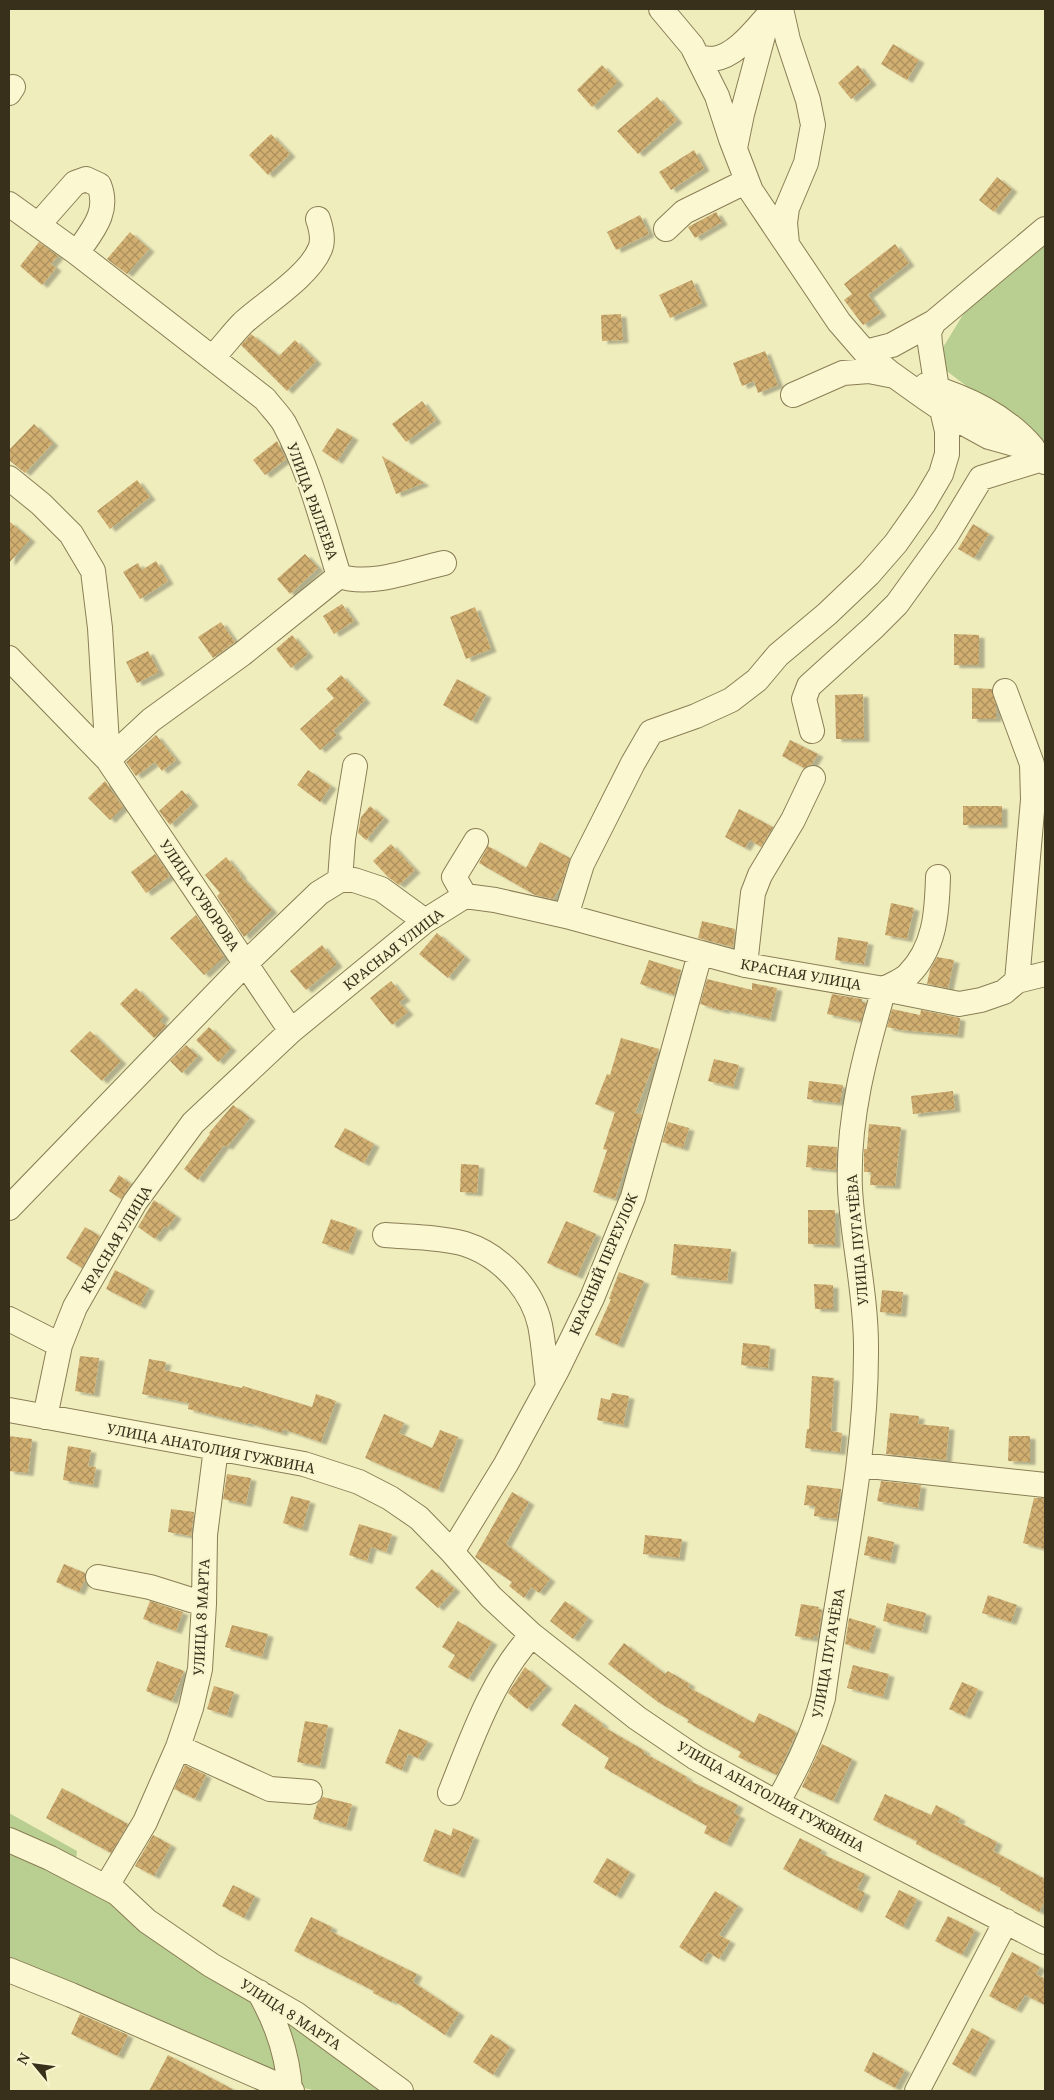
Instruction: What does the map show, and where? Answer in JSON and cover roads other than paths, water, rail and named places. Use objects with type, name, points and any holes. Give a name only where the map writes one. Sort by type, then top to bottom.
[{"type":"street","points":[[661,9],[692,46],[717,96],[751,191],[839,322],[865,352],[894,376],[940,399],[989,437],[1025,447],[1042,457]]},
{"type":"street","points":[[698,58],[715,59],[731,51],[747,39],[774,11]]},
{"type":"street","points":[[735,150],[742,114],[774,11]]},
{"type":"street","points":[[774,11],[788,40],[808,100],[813,125],[806,163],[787,208],[785,223],[787,244]]},
{"type":"street","points":[[38,225],[75,183],[86,179],[99,185],[104,197],[103,209],[96,224],[77,253]]},
{"type":"street","points":[[666,229],[684,212],[747,181]]},
{"type":"street","name":"УЛИЦА РЫЛЕЕВА","points":[[9,204],[77,253],[265,399],[283,422],[311,487],[339,576],[242,654],[151,720],[108,760]]},
{"type":"street","points":[[212,358],[242,324],[302,273],[317,256],[322,246],[321,229],[318,219]]},
{"type":"street","points":[[865,352],[892,345],[934,322],[1045,229]]},
{"type":"street","points":[[566,916],[582,864],[633,762],[651,732],[696,716],[731,700],[757,680],[778,655],[827,614],[870,574],[896,543],[941,474],[946,454],[947,431],[929,332],[934,322]]},
{"type":"street","points":[[793,395],[843,373],[869,371],[894,376]]},
{"type":"street","points":[[812,731],[804,700],[809,686],[897,604],[946,536],[981,478],[1042,457]]},
{"type":"street","points":[[9,478],[41,504],[71,534],[93,571],[100,628],[108,760]]},
{"type":"street","points":[[339,576],[348,579],[367,579],[444,563]]},
{"type":"street","name":"УЛИЦА СУВОРОВА","points":[[9,658],[108,760],[291,1031]]},
{"type":"street","points":[[1005,691],[1039,769],[1033,800],[1017,981]]},
{"type":"street","points":[[340,880],[343,839],[355,766]]},
{"type":"street","points":[[745,965],[753,893],[760,875],[788,829],[813,778]]},
{"type":"street","points":[[453,880],[476,841]]},
{"type":"street","points":[[1027,870],[1045,855]]},
{"type":"street","points":[[884,988],[907,976],[932,938],[937,911],[938,877]]},
{"type":"street","points":[[9,1208],[246,963],[319,893],[340,880],[354,880],[381,889],[425,921]]},
{"type":"street","name":"КРАСНАЯ УЛИЦА","points":[[45,1417],[60,1345],[76,1307],[131,1210],[193,1124],[291,1031],[425,921],[453,880],[495,900],[566,916],[700,954],[745,965],[884,988],[959,1004],[981,1000],[1004,992],[1017,981],[1045,974]]},
{"type":"street","name":"КРАСНЫЙ ПЕРЕУЛОК","points":[[452,1552],[506,1464],[592,1298],[632,1197],[700,954]]},
{"type":"street","name":"УЛИЦА ПУГАЧЁВА","points":[[777,1803],[798,1766],[814,1731],[823,1698],[860,1465],[866,1346],[850,1188],[852,1129],[861,1070],[884,988]]},
{"type":"street","points":[[385,1235],[465,1244],[488,1254],[500,1263],[515,1278],[530,1298],[540,1324],[548,1386]]},
{"type":"street","points":[[9,1319],[60,1345]]},
{"type":"street","name":"УЛИЦА АНАТОЛИЯ ГУЖВИНА","points":[[9,1410],[304,1464],[359,1482],[390,1498],[418,1518],[452,1552],[491,1597],[532,1635],[637,1718],[696,1758],[777,1803],[1045,1942]]},
{"type":"street","name":"УЛИЦА 8 МАРТА","points":[[106,1887],[145,1822],[178,1747],[191,1708],[200,1669],[204,1604],[205,1535],[216,1448]]},
{"type":"street","points":[[860,1465],[1045,1485]]},
{"type":"street","points":[[98,1578],[150,1587],[204,1604]]},
{"type":"street","points":[[450,1793],[498,1684],[518,1651],[532,1635]]},
{"type":"street","points":[[178,1747],[270,1789],[310,1792]]},
{"type":"street","name":"УЛИЦА 8 МАРТА","points":[[9,1840],[50,1858],[117,1893],[147,1921],[211,1965],[296,2014],[400,2091]]},
{"type":"street","points":[[917,2091],[1006,1921]]},
{"type":"street","points":[[9,1970],[71,1994],[291,2091]]},
{"type":"street","points":[[259,1992],[273,2017],[284,2050],[291,2091]]}]
